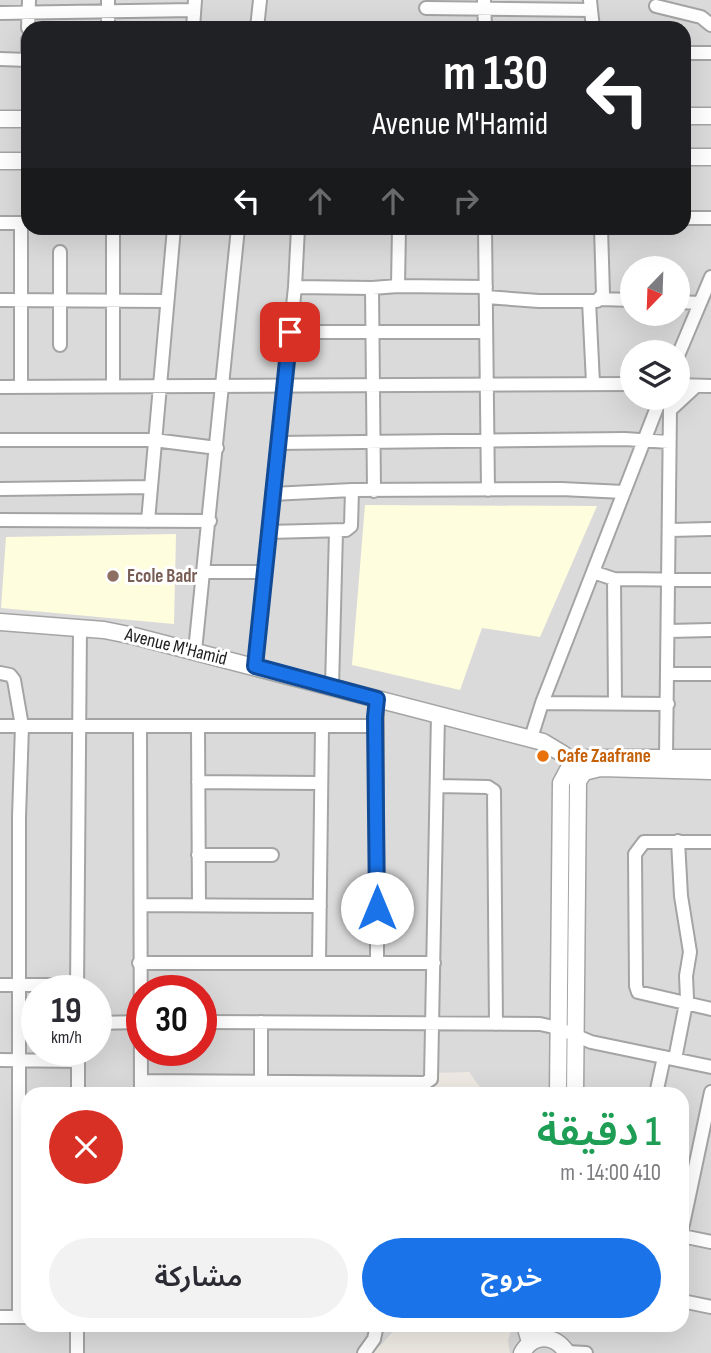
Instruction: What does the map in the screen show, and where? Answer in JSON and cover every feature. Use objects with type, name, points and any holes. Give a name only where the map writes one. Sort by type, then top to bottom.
[{"type":"street","points":[[258,21],[260,0]]},
{"type":"street","points":[[0,13],[28,7],[194,5]]},
{"type":"street","points":[[426,8],[591,5]]},
{"type":"street","points":[[656,6],[701,18],[711,26]]},
{"type":"street","points":[[691,53],[711,53]]},
{"type":"street","points":[[0,60],[21,60]]},
{"type":"street","points":[[691,116],[711,116]]},
{"type":"street","points":[[0,119],[21,119]]},
{"type":"street","points":[[691,157],[711,157]]},
{"type":"street","points":[[0,161],[21,161]]},
{"type":"street","points":[[691,218],[711,218]]},
{"type":"street","points":[[0,223],[21,223]]},
{"type":"street","points":[[21,386],[24,235]]},
{"type":"street","points":[[113,235],[113,386]]},
{"type":"street","points":[[148,521],[173,235]]},
{"type":"street","points":[[195,652],[237,235]]},
{"type":"street","points":[[255,666],[295,286],[298,235]]},
{"type":"street","points":[[398,286],[399,235]]},
{"type":"street","points":[[485,235],[488,490]]},
{"type":"street","points":[[595,300],[603,294],[601,235]]},
{"type":"street","points":[[60,251],[60,345]]},
{"type":"street","points":[[685,340],[710,281]]},
{"type":"street","points":[[295,286],[398,286],[486,292],[539,301],[620,300]]},
{"type":"street","points":[[372,288],[374,491]]},
{"type":"street","points":[[0,300],[167,301]]},
{"type":"street","points":[[593,383],[595,300]]},
{"type":"street","points":[[690,303],[700,303]]},
{"type":"street","points":[[290,332],[486,332]]},
{"type":"street","points":[[0,387],[620,384]]},
{"type":"street","points":[[690,386],[711,386]]},
{"type":"street","points":[[690,390],[696,386]]},
{"type":"street","points":[[531,738],[541,703],[657,410]]},
{"type":"street","points":[[666,757],[670,580],[669,410]]},
{"type":"street","points":[[278,443],[625,439],[669,442]]},
{"type":"street","points":[[0,440],[154,440],[217,448]]},
{"type":"street","points":[[0,489],[150,486]]},
{"type":"street","points":[[272,494],[601,489],[624,492]]},
{"type":"street","points":[[268,532],[346,530],[351,526],[352,491]]},
{"type":"street","points":[[0,520],[210,520]]},
{"type":"street","points":[[670,530],[711,529]]},
{"type":"street","points":[[332,687],[336,531]]},
{"type":"street","points":[[204,572],[264,572]]},
{"type":"street","points":[[593,572],[614,579],[711,580]]},
{"type":"street","points":[[614,579],[615,704]]},
{"type":"street","name":"Avenue M'Hamid","points":[[0,622],[124,634],[255,666],[531,738],[551,746],[579,768]]},
{"type":"street","points":[[78,975],[80,628]]},
{"type":"street","points":[[669,631],[711,631]]},
{"type":"street","points":[[0,673],[10,675],[14,680],[22,726],[19,817],[21,1124]]},
{"type":"street","points":[[669,674],[711,674]]},
{"type":"street","points":[[377,699],[377,962]]},
{"type":"street","points":[[541,703],[668,704]]},
{"type":"street","points":[[383,1087],[429,1082],[433,1074],[438,714]]},
{"type":"street","points":[[0,726],[375,726]]},
{"type":"street","points":[[139,975],[140,727]]},
{"type":"street","points":[[198,727],[199,905]]},
{"type":"street","points":[[319,962],[322,727]]},
{"type":"street","points":[[575,1087],[579,768],[587,758],[600,757],[711,758]]},
{"type":"street","points":[[558,1087],[561,783],[565,772],[579,768],[711,771]]},
{"type":"street","points":[[198,782],[320,783]]},
{"type":"street","points":[[438,786],[488,787],[494,791],[496,1024]]},
{"type":"street","points":[[659,1087],[686,1004],[686,976],[690,952],[681,896],[678,841]]},
{"type":"street","points":[[711,842],[644,842],[635,854],[636,986],[641,993],[711,1009]]},
{"type":"street","points":[[198,855],[272,855]]},
{"type":"street","points":[[141,905],[320,906]]},
{"type":"street","points":[[139,963],[434,963]]},
{"type":"street","points":[[0,985],[19,985]]},
{"type":"street","points":[[261,1022],[261,1083]]},
{"type":"street","points":[[217,1023],[540,1024],[558,1028],[591,1042],[711,1067]]},
{"type":"street","points":[[0,1060],[20,1060]]},
{"type":"street","points":[[78,1066],[78,1087]]},
{"type":"street","points":[[141,1066],[141,1087]]},
{"type":"street","points":[[165,1087],[261,1083],[306,1087]]},
{"type":"street","points":[[689,1196],[711,1092]]},
{"type":"street","points":[[689,1237],[711,1242]]},
{"type":"street","points":[[689,1302],[711,1307]]},
{"type":"street","points":[[0,1317],[21,1317]]},
{"type":"street","points":[[77,1332],[77,1353]]},
{"type":"street","points":[[363,1353],[374,1339],[376,1332]]},
{"type":"street","points":[[526,1348],[553,1332],[567,1353],[586,1353]]},
{"type":"shaded area","points":[[0,0],[711,0],[711,1353],[510,1353],[508,1341],[510,1332],[689,1332],[689,1087],[480,1087],[469,1072],[435,1073],[434,1087],[21,1087],[21,1332],[393,1332],[369,1353],[0,1353]]},
{"type":"shaded area","points":[[365,505],[597,506],[540,637],[482,628],[460,690],[352,665]]},
{"type":"shaded area","points":[[176,534],[174,624],[1,608],[6,537]]},
{"type":"place","name":"Ecole Badr","points":[[113,576]]},
{"type":"place","name":"Cafe Zaafrane","points":[[543,756]]},
{"type":"route","points":[[290,332],[255,666],[377,699],[377,908]]}]
